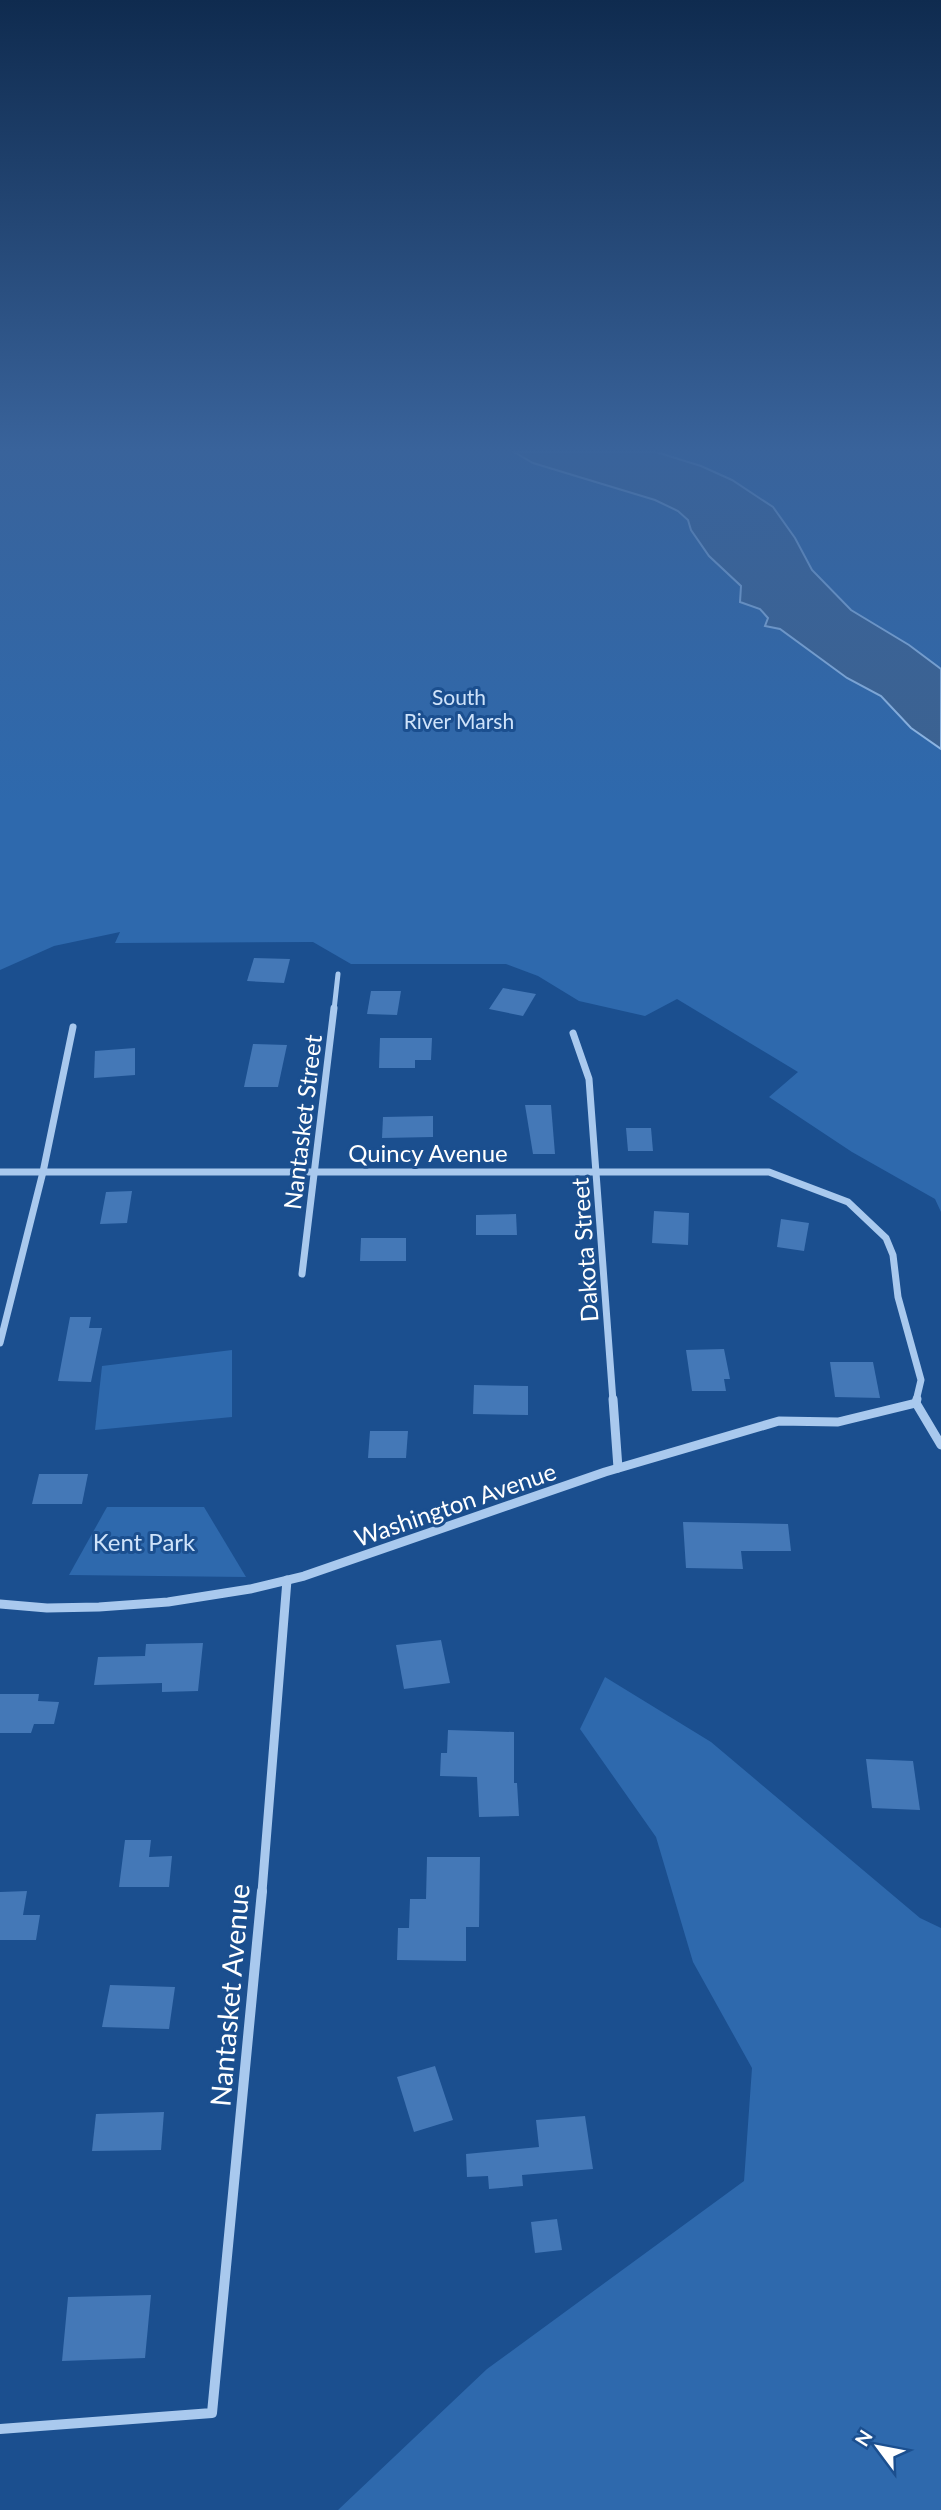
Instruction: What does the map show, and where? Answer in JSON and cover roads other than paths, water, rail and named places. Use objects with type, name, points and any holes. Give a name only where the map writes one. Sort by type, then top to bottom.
[{"type":"street","name":"Nantasket Street","points":[[302,1274],[338,974]]},
{"type":"street","points":[[0,1343],[43,1172],[73,1027]]},
{"type":"street","name":"Dakota Street","points":[[573,1033],[589,1079],[618,1468]]},
{"type":"street","name":"Quincy Avenue","points":[[0,1172],[769,1172],[831,1193],[849,1203],[886,1238],[893,1255],[898,1297],[921,1380],[916,1403]]},
{"type":"street","points":[[916,1403],[941,1445]]},
{"type":"street","name":"Washington Avenue","points":[[0,1604],[47,1608],[168,1602],[287,1580],[618,1468],[779,1421],[838,1422],[916,1403]]},
{"type":"street","name":"Nantasket Avenue","points":[[0,2429],[212,2413],[253,2000],[287,1580]]},
{"type":"park label","name":"South River Marsh","points":[[459,708]]},
{"type":"park label","name":"Kent Park","points":[[144,1541]]}]
